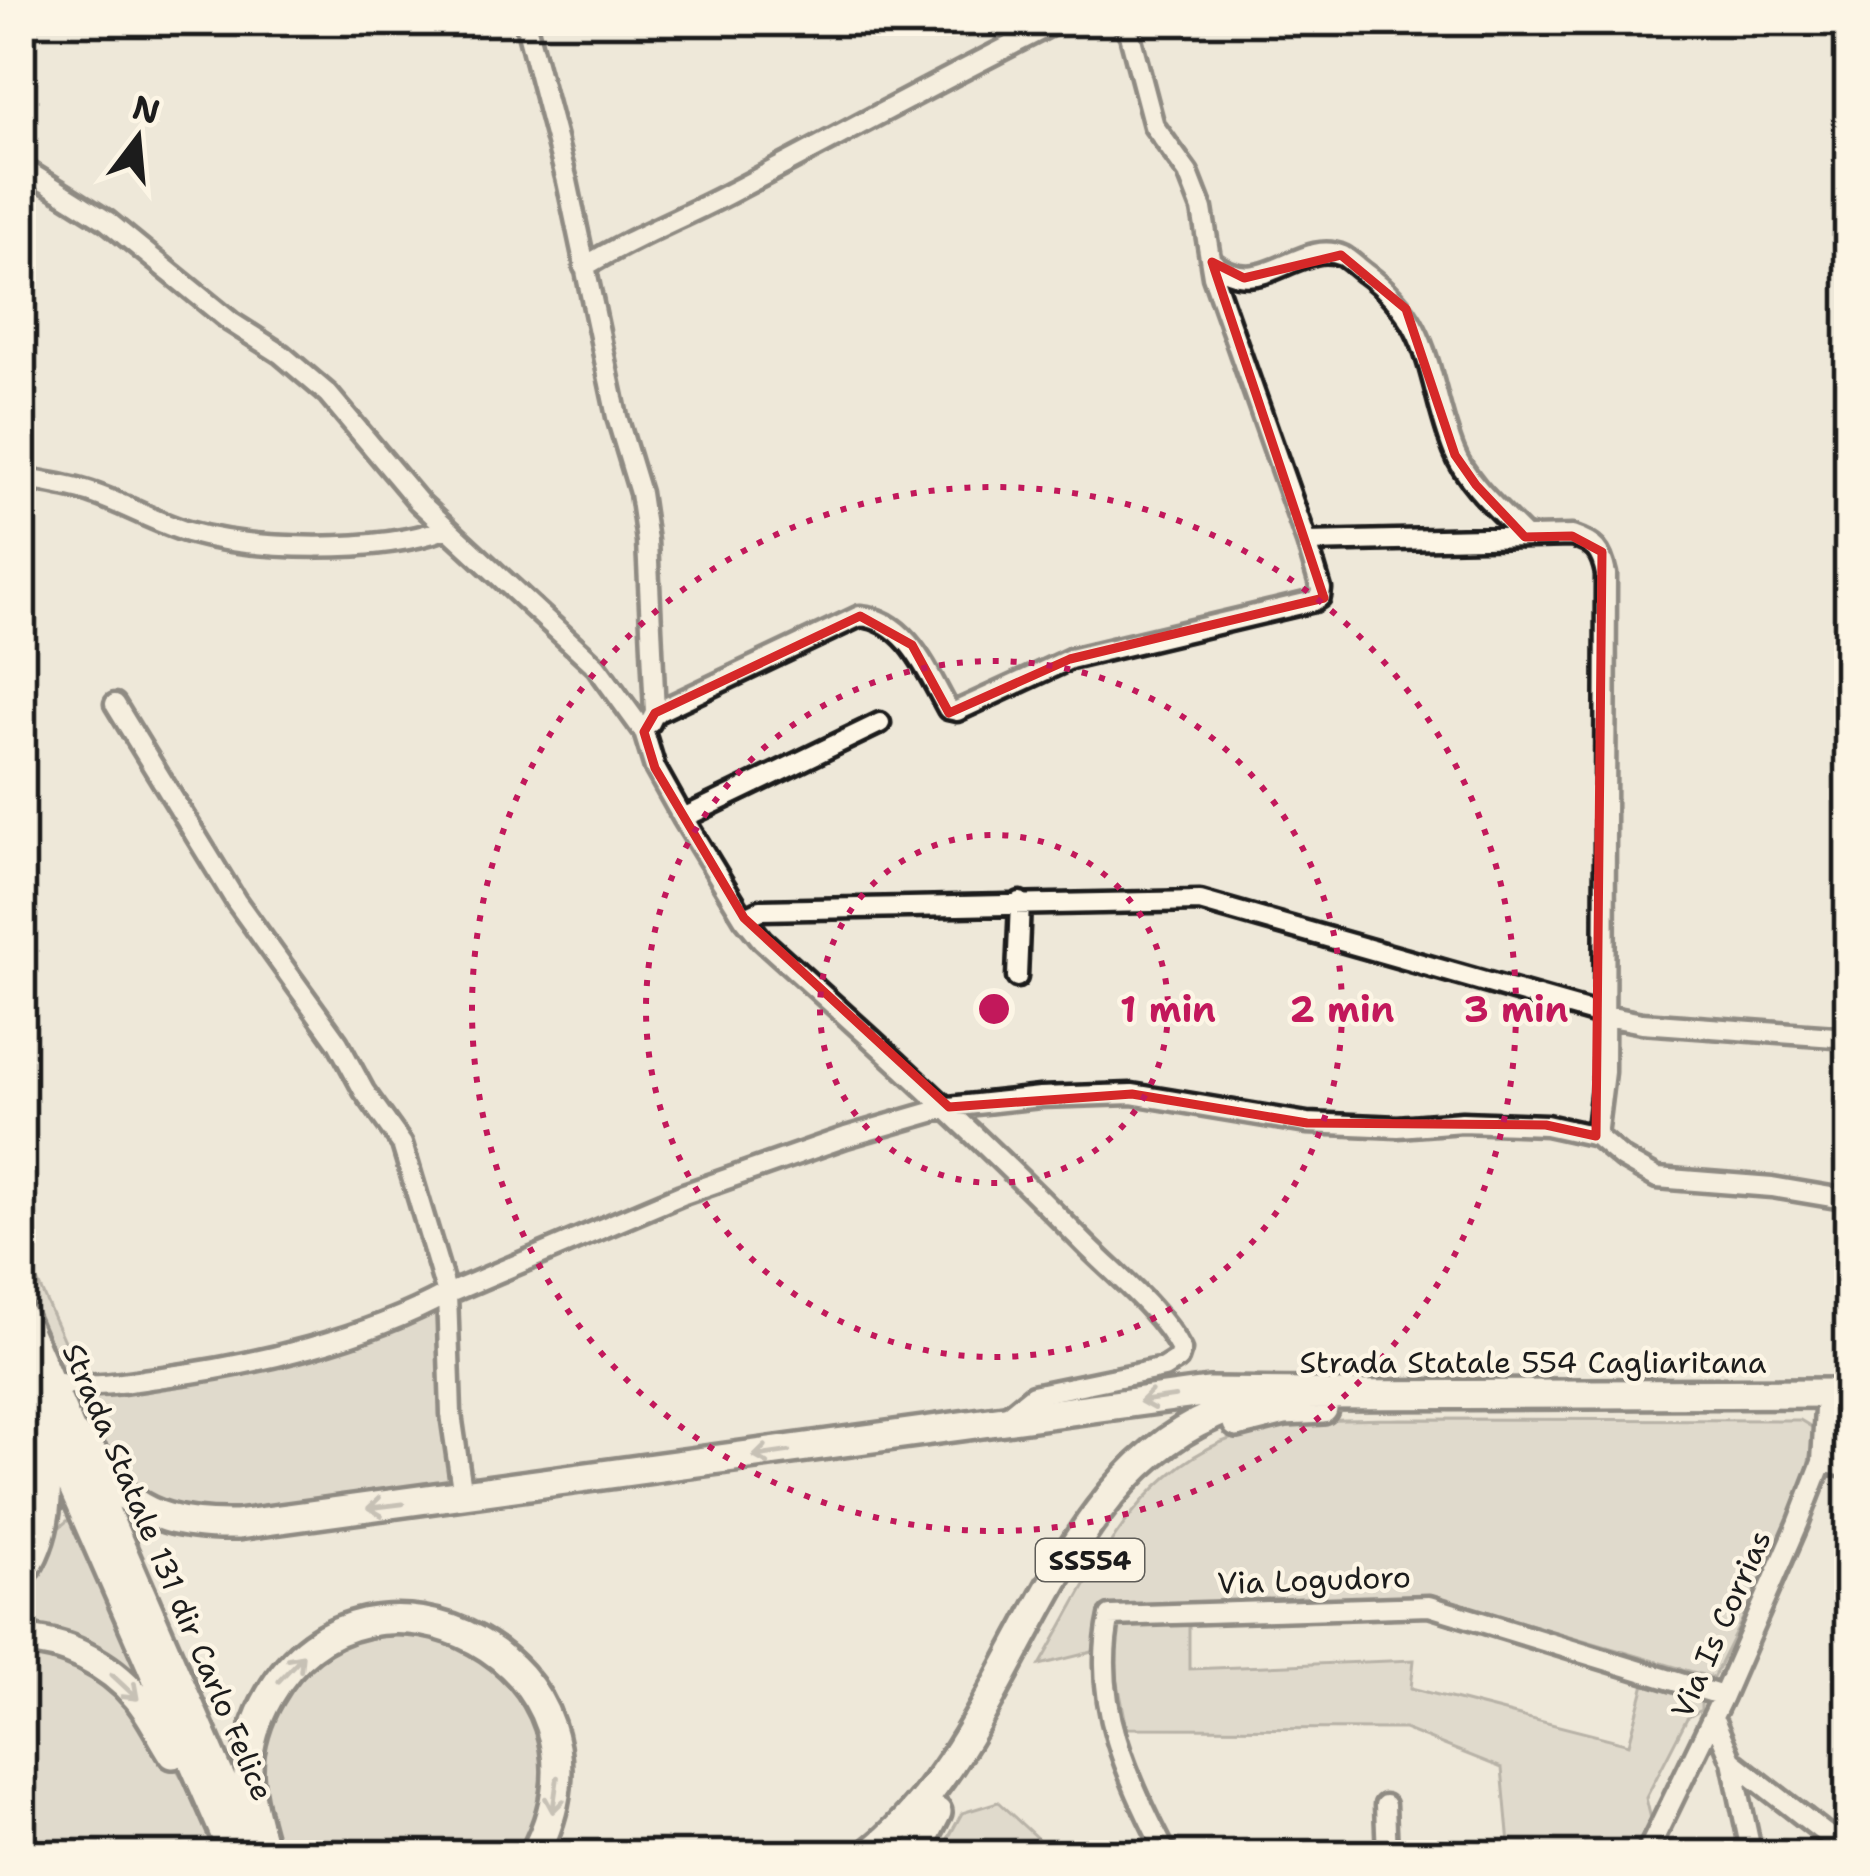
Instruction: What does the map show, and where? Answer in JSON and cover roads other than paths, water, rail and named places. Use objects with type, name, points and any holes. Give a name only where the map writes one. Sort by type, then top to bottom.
[{"type":"highway","name":"Strada Statale 131 dir Carlo Felice","points":[[21,1316],[254,1855]]},
{"type":"highway","name":"Strada Statale 131 dir Carlo Felice","points":[[22,1384],[234,1855]]},
{"type":"highway","points":[[74,1434],[99,1455],[110,1479],[151,1512],[182,1523],[237,1526],[1209,1392],[1316,1393]]},
{"type":"highway","name":"Strada Statale 554 Cagliaritana","points":[[868,1855],[928,1797],[1106,1502],[1143,1458],[1196,1423],[1246,1401],[1316,1393],[1842,1401]]},
{"type":"highway","name":"Strada Statale 554 Cagliaritana","points":[[893,1855],[937,1812],[1118,1514],[1155,1470],[1223,1427],[1271,1414],[1324,1408],[1842,1401]]},
{"type":"highway","points":[[21,1575],[45,1520],[40,1416]]},
{"type":"highway","points":[[265,1855],[248,1771],[258,1716],[281,1675],[313,1646],[345,1629],[383,1620],[444,1624],[494,1648],[530,1688],[553,1730],[559,1784],[550,1824],[534,1855]]},
{"type":"highway","points":[[21,1640],[55,1644],[109,1672],[138,1698],[205,1794]]},
{"type":"highway","points":[[915,1855],[937,1812]]},
{"type":"street","points":[[525,21],[617,417],[640,493],[655,713],[644,732]]},
{"type":"street","points":[[584,267],[626,240],[690,214],[1059,21]]},
{"type":"street","points":[[655,713],[860,616],[872,617],[912,645],[948,709],[957,711],[1070,659],[1320,598],[1322,589],[1307,542],[1214,276],[1202,209],[1188,173],[1154,126],[1122,21]]},
{"type":"street","points":[[21,167],[107,221],[328,394],[445,529],[596,666],[644,732],[655,768],[682,818],[761,940],[949,1108],[1174,1336],[1181,1350],[1178,1359],[1163,1368],[1033,1395],[999,1423]]},
{"type":"street","points":[[1212,262],[1227,274],[1244,278],[1323,254],[1341,255],[1390,290],[1420,338],[1455,455],[1525,537]]},
{"type":"street","points":[[21,478],[86,491],[183,531],[216,539],[287,546],[348,545],[426,536],[445,529]]},
{"type":"street","points":[[1307,542],[1572,536],[1592,542],[1602,553],[1606,574],[1603,1092],[1596,1136]]},
{"type":"street","points":[[115,704],[236,901],[338,1043],[402,1144],[447,1294],[451,1414],[463,1496]]},
{"type":"street","points":[[682,818],[880,723]]},
{"type":"street","points":[[743,918],[760,910],[1200,901],[1601,1015],[1642,1023],[1849,1038]]},
{"type":"street","points":[[1017,976],[1020,902]]},
{"type":"street","points":[[61,1383],[138,1381],[269,1359],[424,1306],[681,1195],[846,1138],[949,1108],[1040,1097],[1132,1094],[1306,1123],[1546,1125],[1596,1136],[1622,1158],[1658,1178],[1772,1187],[1849,1200]]},
{"type":"street","name":"Via Is Corrias","points":[[1646,1855],[1723,1696],[1822,1462],[1842,1401],[1849,1345]]},
{"type":"street","points":[[1822,1462],[1849,1468]]},
{"type":"street","name":"Via Logudoro","points":[[1167,1855],[1134,1792],[1111,1721],[1103,1649],[1110,1616],[1429,1606],[1723,1696]]},
{"type":"street","points":[[1713,1717],[1732,1761],[1752,1855]]},
{"type":"street","points":[[1732,1761],[1849,1852]]},
{"type":"street","points":[[1385,1805],[1388,1855]]}]
